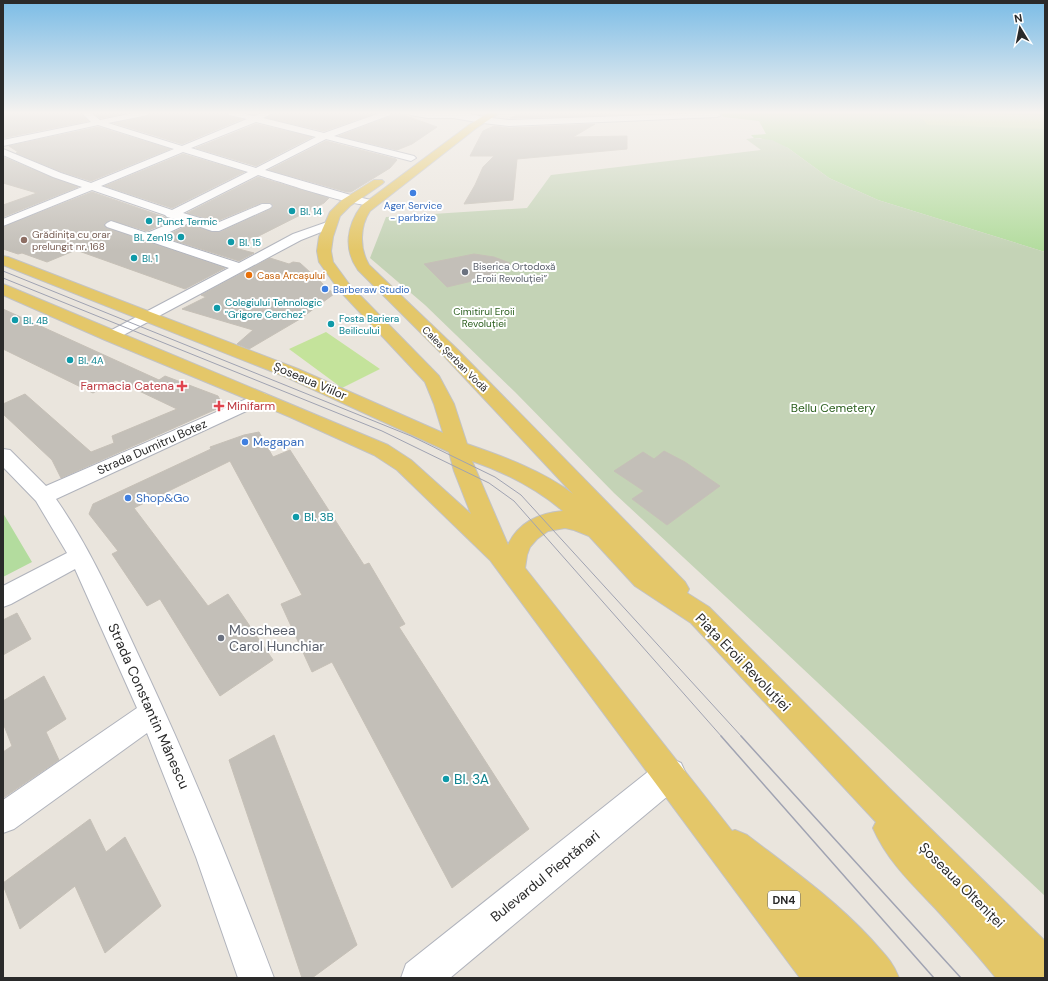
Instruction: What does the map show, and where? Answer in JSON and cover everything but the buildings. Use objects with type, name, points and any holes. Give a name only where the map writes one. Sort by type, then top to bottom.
[{"type":"main road","points":[[401,165],[410,159]]},
{"type":"main road","points":[[334,218],[358,220],[371,203],[422,159]]},
{"type":"main road","points":[[384,177],[352,200],[334,218],[324,251],[326,262],[328,268],[344,287],[433,380],[444,404],[467,477],[505,561]]},
{"type":"main road","name":"Calea Șerban Vodă","points":[[358,220],[355,251],[358,261],[363,267],[441,345],[451,353],[700,615]]},
{"type":"main road","name":"Șoseaua Viilor","points":[[3,260],[292,373],[458,448],[498,462],[538,483],[575,508],[600,533]]},
{"type":"main road","points":[[3,289],[381,450],[414,474],[505,561],[670,774],[824,978]]},
{"type":"main road","points":[[505,561],[513,558],[521,540],[536,528],[546,523],[567,520],[576,522],[600,533]]},
{"type":"main road","name":"Piața Eroii Revoluției","points":[[600,533],[644,579],[700,615],[878,801]]},
{"type":"main road","points":[[878,801],[894,836],[915,862],[1005,957],[1020,978]]},
{"type":"main road","name":"Șoseaua Olteniței","points":[[878,801],[1045,968]]},
{"type":"main road","points":[[709,826],[818,913],[846,940],[880,978]]},
{"type":"main road","name":"DN4","points":[[709,826],[800,916],[855,978]]},
{"type":"street","points":[[19,159],[89,187],[171,215],[216,228],[266,206]]},
{"type":"street","points":[[3,223],[158,159]]},
{"type":"street","points":[[213,159],[352,200],[371,203]]},
{"type":"street","points":[[171,215],[281,159]]},
{"type":"street","points":[[111,336],[334,218]]},
{"type":"street","points":[[148,237],[188,220]]},
{"type":"street","points":[[111,226],[240,267]]},
{"type":"street","name":"Strada Dumitru Botez","points":[[43,496],[260,398]]},
{"type":"street","name":"Strada Constantin Mănescu","points":[[3,455],[43,496],[80,556],[153,713],[184,784],[224,887],[256,978]]},
{"type":"street","points":[[3,597],[80,556]]},
{"type":"street","points":[[3,818],[153,713]]},
{"type":"street","name":"Bulevardul Pieptănari","points":[[420,978],[670,774]]},
{"type":"green space","name":"Bellu Cemetery","points":[[687,159],[803,159],[829,178],[878,200],[1045,252],[1045,896],[614,493],[515,392],[425,305],[370,258],[386,217],[527,208],[551,175]]},
{"type":"green space","points":[[803,159],[1045,159],[1045,252],[878,200],[829,178]]},
{"type":"green space","points":[[326,332],[380,369],[342,388],[289,349]]},
{"type":"green space","points":[[3,513],[32,562],[3,577]]},
{"type":"tram line","points":[[3,271],[411,436],[495,477],[521,495],[742,737]]},
{"type":"tram line","points":[[3,278],[382,431],[489,483],[514,501],[722,737]]},
{"type":"tram line","points":[[721,736],[934,978]]},
{"type":"tram line","points":[[741,736],[961,978]]},
{"type":"place","name":"Ager Service - parbrize","points":[[413,193]]},
{"type":"place","name":"Bl. 14","points":[[292,211]]},
{"type":"place","name":"Punct Termic","points":[[149,221]]},
{"type":"place","name":"Bl. Zen19","points":[[181,237]]},
{"type":"place","name":"Grădinița cu orar prelungit nr. 168","points":[[24,240]]},
{"type":"place","name":"Bl. 15","points":[[231,242]]},
{"type":"place","name":"Bl. 1","points":[[134,258]]},
{"type":"place","name":"Biserica Ortodoxă „Eroii Revoluției”","points":[[465,272]]},
{"type":"place","name":"Casa Arcașului","points":[[249,275]]},
{"type":"place","name":"Barberaw Studio","points":[[325,289]]},
{"type":"place","name":"Colegiului Tehnologic \"Grigore Cerchez\"","points":[[217,308]]},
{"type":"place","name":"Bl. 4B","points":[[15,320]]},
{"type":"place","name":"Fosta Bariera Beilicului","points":[[331,324]]},
{"type":"place","name":"Bl. 4A","points":[[70,360]]},
{"type":"place","name":"Farmacia Catena","points":[[182,386]]},
{"type":"place","name":"Minifarm","points":[[219,406]]},
{"type":"place","name":"Megapan","points":[[245,442]]},
{"type":"place","name":"Shop&Go","points":[[128,498]]},
{"type":"place","name":"Bl. 3B","points":[[296,517]]},
{"type":"place","name":"Moscheea Carol Hunchiar","points":[[221,638]]},
{"type":"place","name":"Bl. 3A","points":[[446,779]]},
{"type":"park label","name":"Cimitirul Eroii Revoluției","points":[[484,316]]}]
